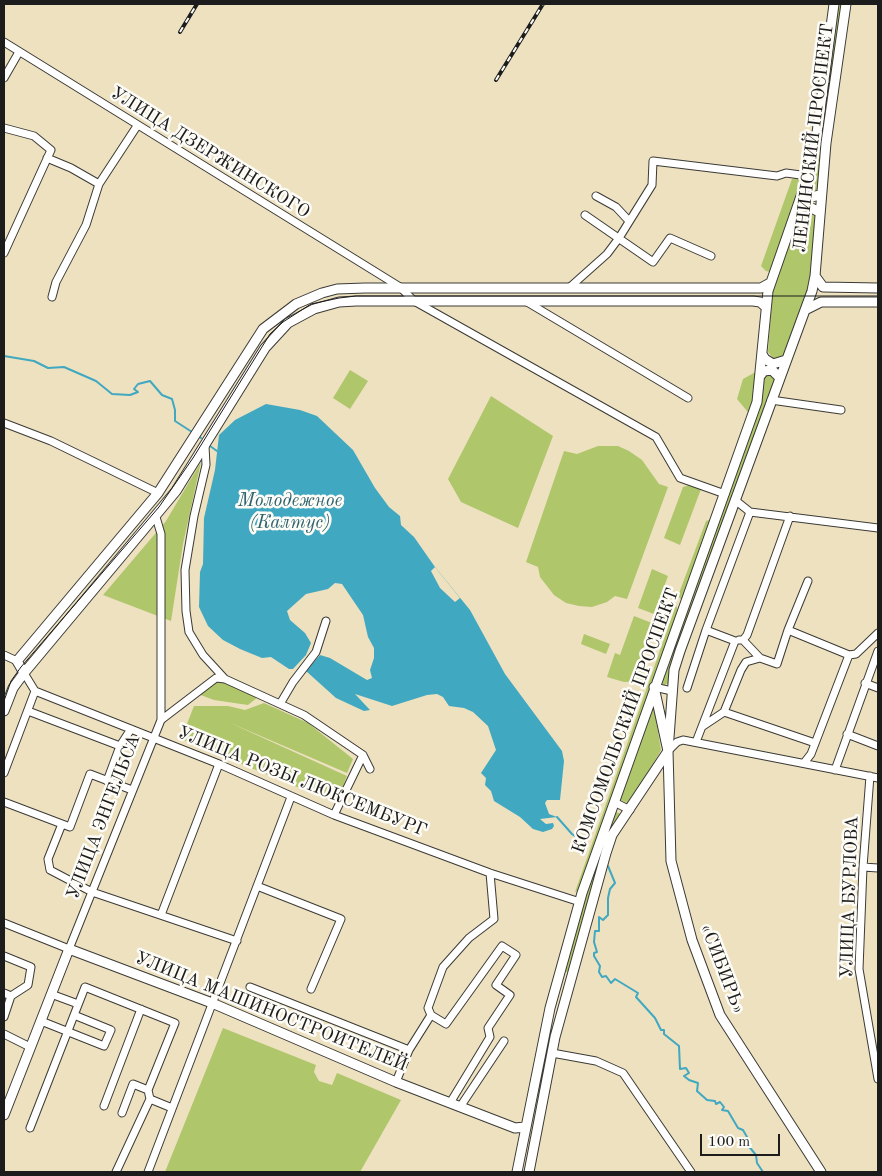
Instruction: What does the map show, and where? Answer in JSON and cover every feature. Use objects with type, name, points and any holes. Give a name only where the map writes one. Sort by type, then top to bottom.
[{"type":"main road","name":"ЛЕНИНСКИЙ ПРОСПЕКТ","points":[[770,283],[808,176],[817,134],[834,4]]},
{"type":"main road","name":"ЛЕНИНСКИЙ ПРОСПЕКТ","points":[[815,276],[820,195],[846,4]]},
{"type":"main road","points":[[802,194],[811,197],[820,195]]},
{"type":"main road","points":[[798,208],[808,206],[819,212]]},
{"type":"main road","points":[[815,276],[823,287],[878,288]]},
{"type":"main road","name":"КОМСОМОЛЬСКИЙ ПРОСПЕКТ","points":[[672,691],[674,670],[680,651],[805,310],[815,276]]},
{"type":"main road","points":[[24,672],[17,661],[158,493],[186,453],[263,329],[278,315],[308,298],[338,289],[400,287],[761,288],[770,283]]},
{"type":"main road","name":"КОМСОМОЛЬСКИЙ ПРОСПЕКТ","points":[[518,1169],[550,1008],[580,902],[654,687],[757,402],[770,283]]},
{"type":"main road","points":[[4,711],[13,688],[24,672],[176,491],[206,446],[264,348],[288,323],[314,309],[339,302],[414,301],[754,301],[760,302],[766,307]]},
{"type":"main road","points":[[805,310],[821,302],[878,302]]},
{"type":"main road","points":[[762,354],[765,359],[773,364],[786,360]]},
{"type":"main road","points":[[760,376],[764,372],[772,370],[780,378]]},
{"type":"main road","name":"«СИБИРЬ»","points":[[654,687],[668,751]]},
{"type":"main road","name":"«СИБИРЬ»","points":[[672,691],[671,730],[668,751],[672,861],[695,950],[720,1015],[821,1172]]},
{"type":"main road","name":"КОМСОМОЛЬСКИЙ ПРОСПЕКТ","points":[[530,1170],[552,1053],[570,980],[606,852],[612,835],[630,810],[660,760],[668,751]]},
{"type":"main road","name":"УЛИЦА ЭНГЕЛЬСА","points":[[4,1116],[69,949]]},
{"type":"main road","name":"УЛИЦА МАШИНОСТРОИТЕЛЕЙ","points":[[69,949],[212,1004],[460,1107],[515,1128],[526,1127]]},
{"type":"main road","points":[[559,976],[564,975],[570,980]]},
{"type":"main road","points":[[518,1169],[530,1170]]},
{"type":"street","name":"УЛИЦА ДЗЕРЖИНСКОГО","points":[[4,42],[400,287],[414,301],[656,437],[680,478],[725,494]]},
{"type":"street","points":[[4,78],[19,52]]},
{"type":"street","points":[[52,297],[56,282],[86,225],[99,184],[137,126]]},
{"type":"street","points":[[4,128],[34,136],[51,150],[4,253]]},
{"type":"street","points":[[47,158],[71,168],[99,184]]},
{"type":"street","points":[[570,287],[595,266],[619,238],[652,186],[654,161],[777,176],[786,173],[808,176]]},
{"type":"street","points":[[596,196],[616,208],[629,221]]},
{"type":"street","points":[[585,215],[653,262],[670,238],[711,256]]},
{"type":"street","points":[[527,301],[688,398]]},
{"type":"street","points":[[772,400],[841,410]]},
{"type":"street","points":[[4,424],[51,441],[158,493]]},
{"type":"street","points":[[206,446],[206,465],[194,516],[185,570],[186,612],[189,632],[204,655],[225,678],[304,715],[363,755],[370,769]]},
{"type":"street","points":[[735,500],[750,512],[878,528]]},
{"type":"street","points":[[686,688],[750,512]]},
{"type":"street","points":[[696,742],[739,640],[747,635],[790,516]]},
{"type":"street","name":"УЛИЦА ЭНГЕЛЬСА","points":[[69,949],[161,720],[161,534],[156,517]]},
{"type":"street","points":[[706,630],[739,640],[760,658],[777,664],[788,630],[808,581]]},
{"type":"street","points":[[280,704],[293,682],[316,652],[326,620]]},
{"type":"street","points":[[788,630],[849,655],[856,654],[878,633]]},
{"type":"street","points":[[835,770],[878,650]]},
{"type":"street","points":[[4,655],[17,661]]},
{"type":"street","points":[[804,763],[811,754],[849,655]]},
{"type":"street","points":[[703,726],[724,712],[746,662],[760,658]]},
{"type":"street","points":[[4,772],[35,691],[24,672]]},
{"type":"street","points":[[161,720],[189,696],[216,678],[225,678]]},
{"type":"street","points":[[865,683],[878,688]]},
{"type":"street","points":[[654,687],[672,691]]},
{"type":"street","name":"УЛИЦА РОЗЫ ЛЮКСЕМБУРГ","points":[[35,691],[219,764],[334,815],[490,873],[580,902]]},
{"type":"street","points":[[28,711],[120,746]]},
{"type":"street","points":[[724,712],[815,743]]},
{"type":"street","points":[[107,781],[120,746],[131,729]]},
{"type":"street","points":[[671,730],[683,740]]},
{"type":"street","points":[[847,734],[878,746]]},
{"type":"street","points":[[668,751],[677,742],[683,740],[878,778]]},
{"type":"street","points":[[334,815],[363,755]]},
{"type":"street","points":[[161,915],[219,764]]},
{"type":"street","points":[[4,802],[70,827],[90,774],[132,790]]},
{"type":"street","name":"УЛИЦА БУРЛОВА","points":[[870,776],[863,867],[859,969],[877,1062],[878,1078]]},
{"type":"street","points":[[148,1172],[291,797]]},
{"type":"street","points":[[614,802],[630,810]]},
{"type":"street","points":[[62,824],[48,859],[50,870],[92,892],[237,941]]},
{"type":"street","points":[[863,867],[878,868]]},
{"type":"street","points":[[450,1103],[490,1037],[488,1028],[510,995],[496,985],[516,955],[502,946],[446,1024],[430,1015],[428,1008],[443,967],[469,938],[494,918],[490,873]]},
{"type":"street","points":[[257,886],[341,919],[311,989]]},
{"type":"street","name":"УЛИЦА МАШИНОСТРОИТЕЛЕЙ","points":[[4,923],[69,949]]},
{"type":"street","points":[[4,956],[31,967],[28,985],[11,996],[4,1017]]},
{"type":"street","points":[[30,1128],[85,987],[174,1023],[148,1090],[150,1099],[116,1172]]},
{"type":"street","points":[[250,987],[409,1050]]},
{"type":"street","points":[[4,993],[11,996]]},
{"type":"street","points":[[51,994],[78,1004]]},
{"type":"street","points":[[104,1106],[141,1009]]},
{"type":"street","points":[[41,1021],[104,1046],[111,1030],[74,1015]]},
{"type":"street","points":[[396,1082],[409,1050],[430,1015]]},
{"type":"street","points":[[4,1034],[30,1047]]},
{"type":"street","points":[[460,1107],[504,1040]]},
{"type":"street","points":[[552,1053],[596,1061],[623,1073],[689,1171]]},
{"type":"street","points":[[122,1113],[133,1084],[148,1090]]},
{"type":"street","points":[[150,1099],[172,1108]]},
{"type":"green space","points":[[837,4],[844,4],[827,122],[820,121]]},
{"type":"green space","points":[[819,129],[826,130],[819,194],[807,195]]},
{"type":"green space","points":[[798,178],[801,184],[771,272],[766,271],[761,266],[792,179]]},
{"type":"green space","points":[[804,208],[816,213],[811,278],[806,300],[783,359],[775,360],[768,352],[773,286],[800,211]]},
{"type":"green space","points":[[761,369],[752,417],[737,399],[743,379]]},
{"type":"green space","points":[[350,370],[368,381],[350,409],[333,398]]},
{"type":"green space","points":[[770,371],[777,378],[669,683],[664,685],[661,682],[755,421],[763,375]]},
{"type":"green space","points":[[491,396],[553,436],[518,528],[461,502],[448,479]]},
{"type":"green space","points":[[598,446],[618,446],[629,451],[642,460],[659,484],[668,487],[627,599],[615,596],[607,602],[592,607],[579,606],[566,603],[554,595],[540,577],[538,567],[526,562],[564,451],[577,454]]},
{"type":"green space","points":[[201,462],[183,544],[171,621],[103,595],[166,521]]},
{"type":"green space","points":[[690,485],[701,489],[680,545],[664,538],[683,487]]},
{"type":"green space","points":[[714,518],[683,602],[678,596],[706,521]]},
{"type":"green space","points":[[652,569],[668,576],[654,614],[638,608]]},
{"type":"green space","points":[[676,605],[679,613],[580,890],[575,892]]},
{"type":"green space","points":[[634,616],[652,623],[638,665],[648,670],[644,681],[624,682],[607,677],[615,653],[620,655]]},
{"type":"green space","points":[[584,634],[610,644],[606,654],[581,644]]},
{"type":"green space","points":[[226,679],[258,697],[248,705],[214,700],[198,694],[215,681]]},
{"type":"green space","points":[[653,701],[661,750],[632,801],[627,803],[621,800],[619,794]]},
{"type":"green space","points":[[264,703],[308,723],[353,759],[347,773],[228,722],[347,776],[336,803],[181,739],[194,706],[228,706],[245,710]]},
{"type":"green space","points":[[615,811],[622,815],[603,852],[569,971],[566,972],[564,970],[597,859]]},
{"type":"green space","points":[[223,1028],[316,1065],[314,1072],[319,1081],[332,1085],[337,1073],[401,1100],[360,1172],[165,1172]]},
{"type":"water","name":"Молодежное (Калтус)","points":[[266,404],[300,410],[317,416],[353,450],[375,488],[389,507],[400,516],[401,525],[414,537],[435,567],[470,610],[505,674],[562,751],[564,761],[560,800],[547,800],[545,803],[549,814],[557,817],[540,819],[546,824],[553,823],[552,829],[543,832],[533,829],[520,817],[494,801],[491,791],[485,785],[486,778],[481,773],[496,750],[488,726],[473,712],[464,708],[449,706],[443,697],[437,694],[427,695],[392,706],[355,694],[370,710],[364,711],[336,698],[306,671],[320,655],[330,658],[367,680],[372,678],[370,670],[374,658],[374,648],[368,637],[363,615],[342,584],[335,583],[328,589],[306,594],[287,611],[290,620],[305,633],[311,643],[306,655],[293,669],[289,669],[271,657],[262,658],[240,649],[223,640],[208,626],[199,607],[200,572],[203,564],[204,518],[215,470],[219,435],[235,420]]},
{"type":"pier","points":[[435,567],[460,598],[455,602],[440,588],[431,571]]},
{"type":"waterway","points":[[4,356],[34,361],[48,368],[64,367],[96,381],[112,394],[130,395],[138,392],[134,389],[138,384],[150,381],[162,395],[172,399],[175,421],[192,432]]},
{"type":"waterway","points":[[210,446],[217,451]]},
{"type":"waterway","points":[[557,817],[572,834],[585,843]]},
{"type":"waterway","points":[[608,866],[615,883],[610,889],[608,898],[608,915],[603,920],[599,917],[599,931],[595,931],[594,942],[597,952],[594,953],[594,956],[600,966],[599,972],[602,977],[606,976],[611,983],[615,979],[638,993],[636,997],[655,1018],[661,1030],[664,1030],[664,1034],[679,1046],[680,1069],[686,1068],[689,1073],[684,1076],[698,1083],[697,1091],[707,1100],[715,1101],[716,1104],[720,1102],[724,1107],[722,1110],[728,1111],[738,1128],[743,1130],[747,1137],[746,1143],[756,1155],[757,1163],[763,1172]]},
{"type":"tram line","points":[[4,701],[11,681],[21,667],[159,507],[193,458],[270,334],[283,322],[311,304],[356,296],[878,296]]},
{"type":"railway","points":[[180,32],[197,4]]},
{"type":"railway","points":[[496,80],[543,4]]}]
